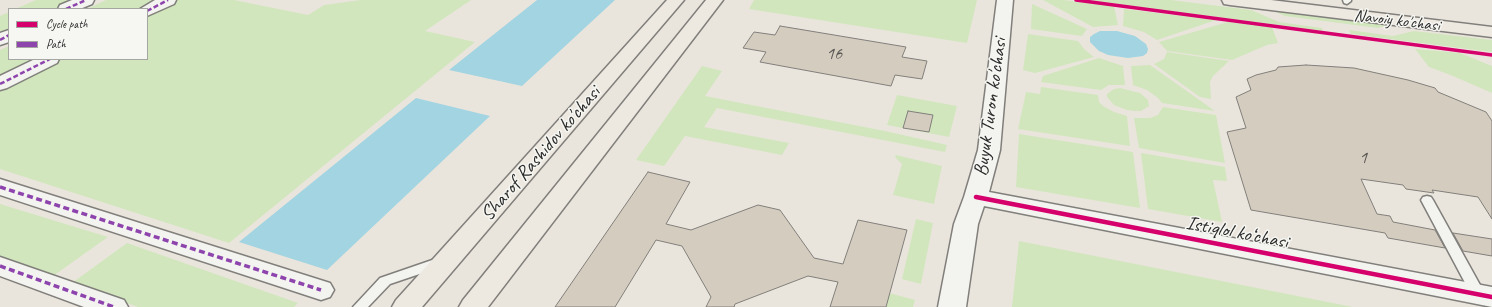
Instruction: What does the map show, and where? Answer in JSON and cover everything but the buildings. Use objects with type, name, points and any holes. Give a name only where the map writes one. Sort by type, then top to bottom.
[{"type":"main road","name":"Sharof Rashidov ko'chasi","points":[[406,307],[676,0]]},
{"type":"main road","name":"Sharof Rashidov ko'chasi","points":[[473,307],[715,0]]},
{"type":"main road","name":"Navoiy ko'chasi","points":[[1230,0],[1492,32]]},
{"type":"main road","name":"Navoiy ko'chasi","points":[[1346,0],[1492,17]]},
{"type":"street","points":[[68,8],[86,0]]},
{"type":"street","points":[[148,10],[168,0]]},
{"type":"street","name":"Buyuk Turon ko'chasi","points":[[952,307],[966,224],[976,197],[989,150],[1005,0]]},
{"type":"street","points":[[0,84],[48,60]]},
{"type":"street","points":[[0,187],[321,290]]},
{"type":"street","name":"Istiqlol ko‘chasi","points":[[976,197],[1485,296]]},
{"type":"street","points":[[0,266],[114,307]]},
{"type":"lane","points":[[1427,200],[1485,296]]},
{"type":"lane","points":[[360,307],[385,280],[449,259]]},
{"type":"green space","points":[[36,0],[75,0],[57,8],[17,8]]},
{"type":"green space","points":[[106,0],[160,0],[144,8],[89,8]]},
{"type":"green space","points":[[174,0],[234,0],[308,15],[324,5],[361,0],[471,0],[425,31],[475,42],[229,243],[0,169],[0,87],[55,60],[148,60],[148,13]]},
{"type":"green space","points":[[754,0],[977,0],[967,43],[749,9]]},
{"type":"green space","points":[[1043,0],[1063,0],[1114,6],[1118,25],[1093,27]]},
{"type":"green space","points":[[1087,0],[1171,0],[1251,10],[1279,22],[1322,28],[1323,31]]},
{"type":"green space","points":[[1032,4],[1087,29],[1082,36],[1031,29]]},
{"type":"green space","points":[[1124,9],[1216,20],[1157,40],[1144,32],[1123,26]]},
{"type":"green space","points":[[1271,10],[1387,25],[1378,28],[1285,16]]},
{"type":"green space","points":[[8,12],[8,30],[0,34],[0,16]]},
{"type":"green space","points":[[1228,22],[1272,27],[1278,43],[1267,45],[1232,60],[1167,51],[1159,42]]},
{"type":"green space","points":[[1349,30],[1393,36],[1414,31],[1492,40],[1492,52],[1351,34]]},
{"type":"green space","points":[[1028,34],[1078,41],[1084,49],[1094,57],[1035,73],[1023,70]]},
{"type":"green space","points":[[8,46],[8,60],[40,60],[0,80],[0,50]]},
{"type":"green space","points":[[1415,49],[1460,53],[1492,66],[1492,93],[1429,67]]},
{"type":"green space","points":[[1167,52],[1229,61],[1213,76],[1210,82],[1211,99],[1200,97],[1154,64],[1164,59]]},
{"type":"green space","points":[[1099,58],[1123,66],[1125,85],[1109,85],[1101,90],[1041,82],[1043,76]]},
{"type":"green space","points":[[1150,65],[1215,111],[1162,103],[1147,90],[1133,85],[1131,66]]},
{"type":"green space","points":[[702,66],[722,71],[705,96],[885,131],[947,145],[945,152],[717,108],[704,127],[789,143],[782,155],[685,136],[664,166],[636,160]]},
{"type":"green space","points":[[1041,87],[1098,95],[1099,102],[1103,106],[1114,112],[1127,116],[1130,146],[1018,129],[1026,92],[1040,94]]},
{"type":"green space","points":[[1120,88],[1140,93],[1148,100],[1149,106],[1141,111],[1135,111],[1127,110],[1114,105],[1107,97],[1107,94],[1114,89]]},
{"type":"green space","points":[[897,95],[957,106],[949,137],[887,125]]},
{"type":"green space","points":[[1163,107],[1216,115],[1225,163],[1139,148],[1134,118],[1150,118],[1158,115]]},
{"type":"green space","points":[[1019,134],[1133,152],[1140,208],[1016,187]]},
{"type":"green space","points":[[1141,153],[1225,167],[1227,181],[1213,180],[1222,222],[1148,209]]},
{"type":"green space","points":[[896,155],[942,166],[934,204],[893,195],[902,164],[895,157]]},
{"type":"green space","points":[[0,204],[108,237],[53,276],[0,258]]},
{"type":"green space","points":[[916,219],[933,223],[921,284],[902,279]]},
{"type":"green space","points":[[1019,241],[1353,307],[1012,307]]},
{"type":"green space","points":[[127,243],[298,303],[294,307],[138,307],[72,283]]},
{"type":"green space","points":[[889,293],[915,300],[913,307],[886,307]]},
{"type":"water","points":[[537,0],[615,0],[522,86],[449,70]]},
{"type":"water","points":[[1100,31],[1117,31],[1135,36],[1146,44],[1148,49],[1147,53],[1143,56],[1128,58],[1108,55],[1099,51],[1090,42],[1090,37]]},
{"type":"water","points":[[416,98],[490,116],[327,270],[239,242]]},
{"type":"marked path","points":[[68,8],[86,0]]},
{"type":"marked path","points":[[148,10],[168,0]]},
{"type":"marked path","points":[[0,40],[8,36]]},
{"type":"marked path","points":[[0,84],[48,60]]},
{"type":"marked path","points":[[0,187],[321,290]]},
{"type":"marked path","points":[[0,266],[114,307]]},
{"type":"cycle path","points":[[1076,0],[1492,55]]},
{"type":"cycle path","points":[[976,197],[1492,297]]}]
